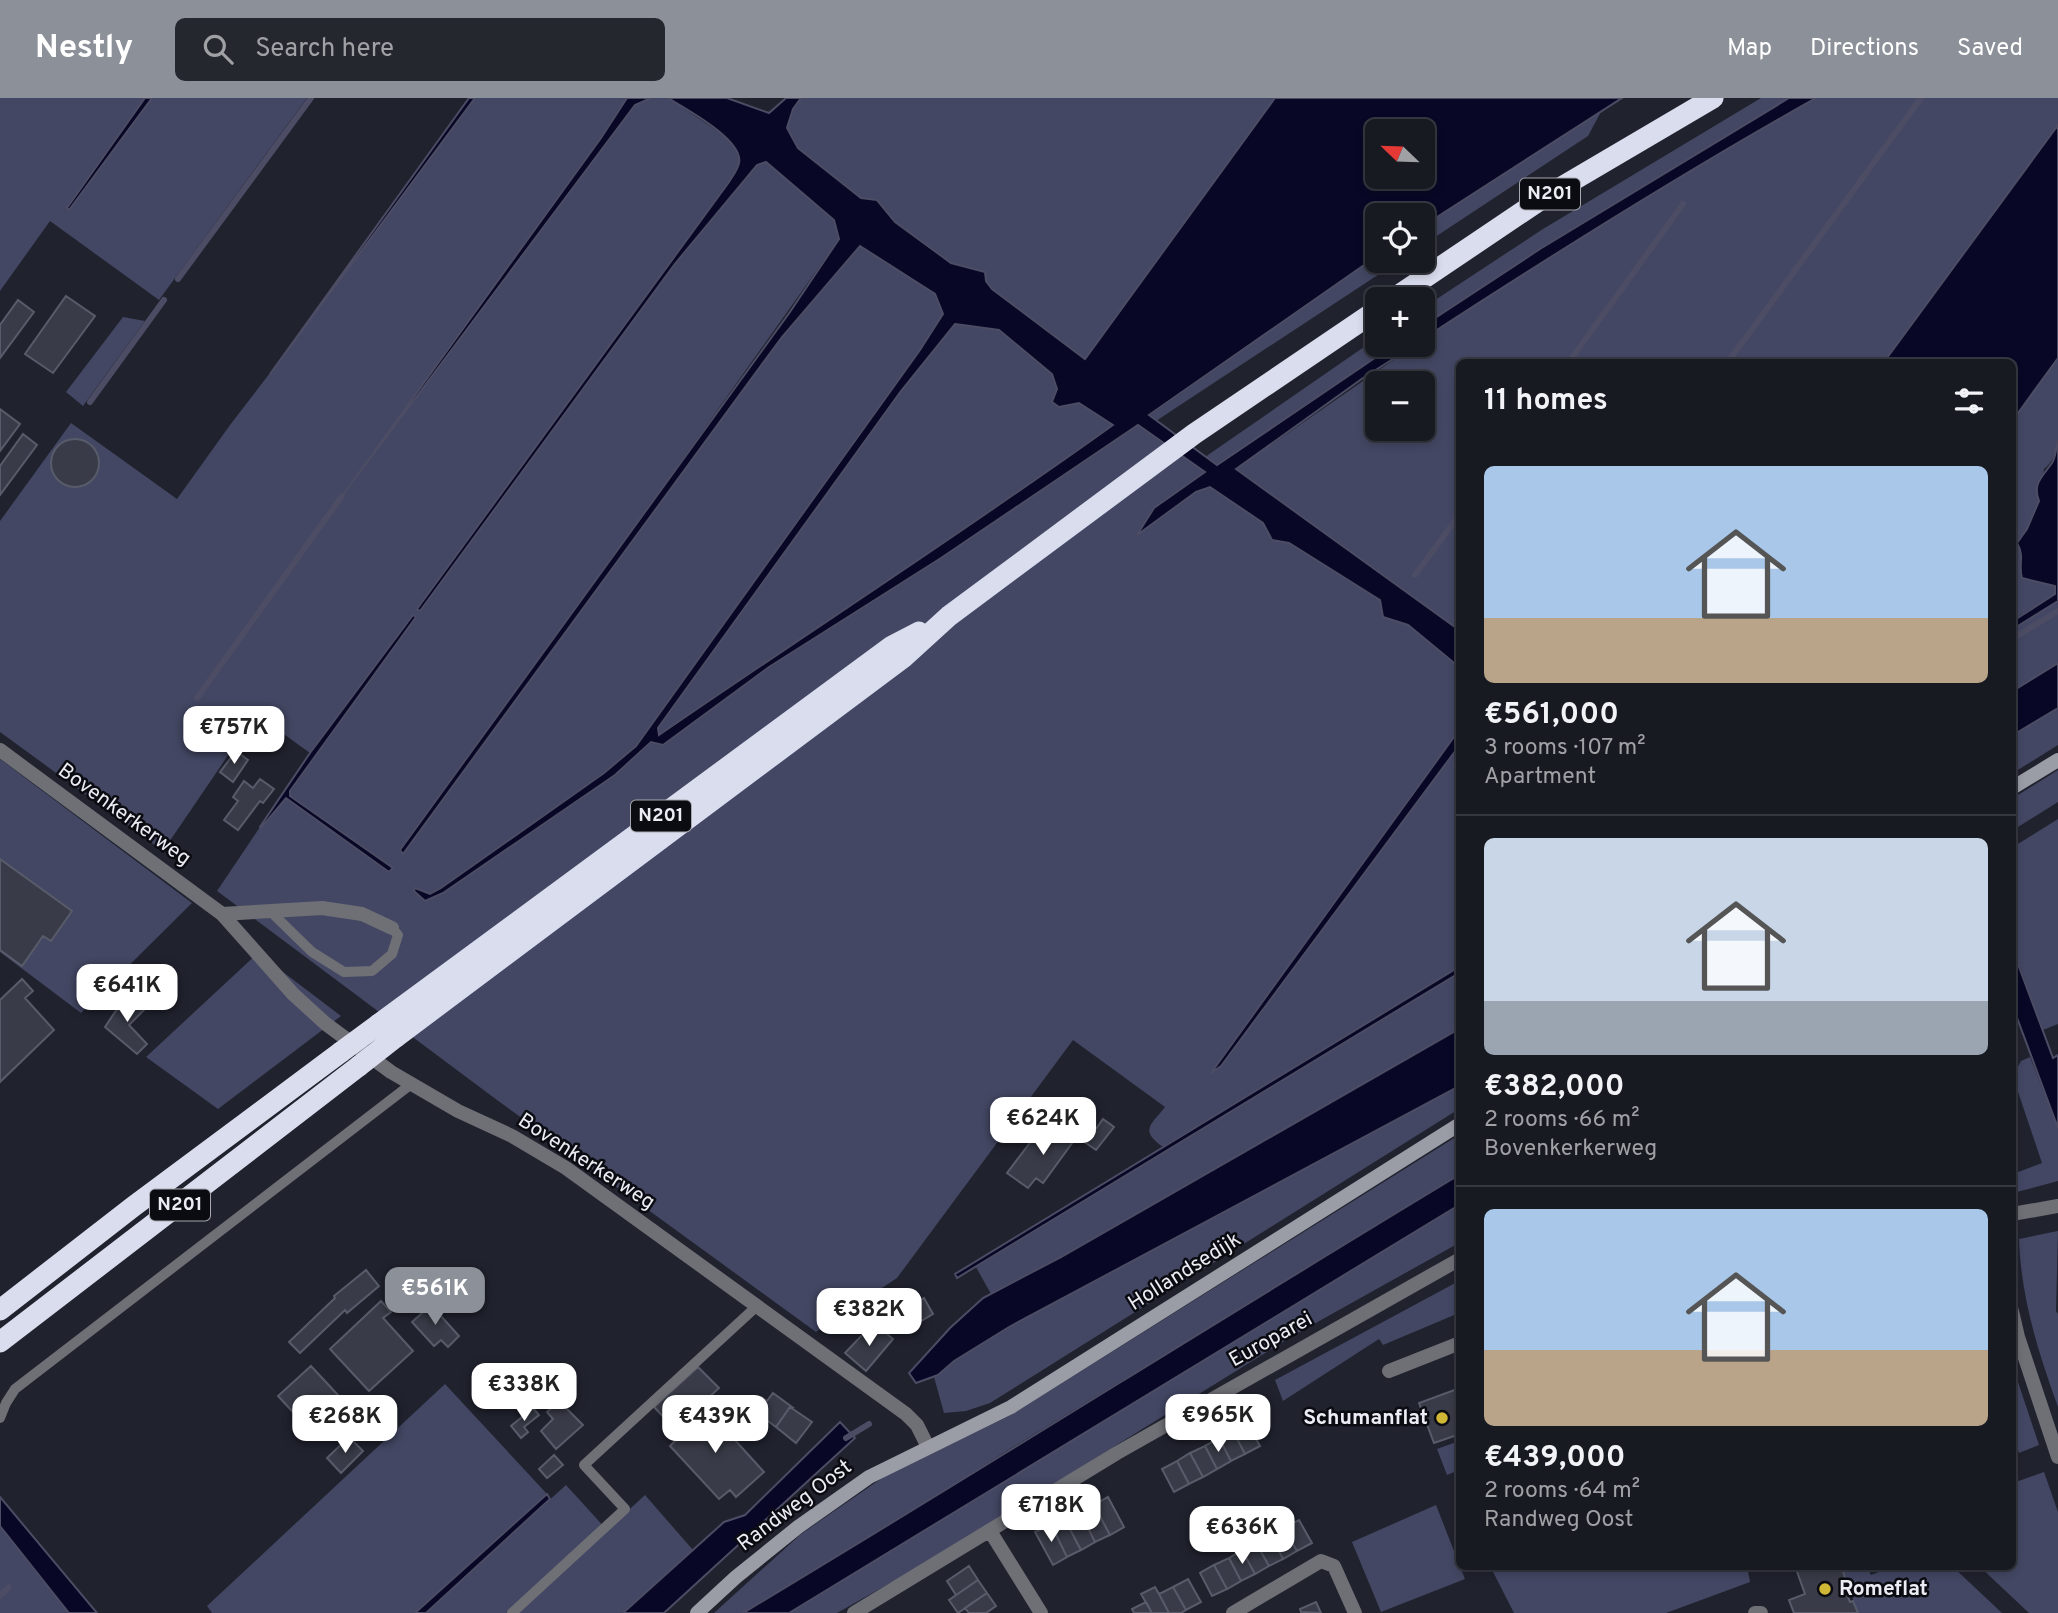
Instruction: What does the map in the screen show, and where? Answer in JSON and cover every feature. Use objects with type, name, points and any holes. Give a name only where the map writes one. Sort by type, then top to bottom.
[{"type":"highway","name":"N201","points":[[1411,287],[1543,198],[1713,98]]},
{"type":"highway","name":"N201","points":[[0,1342],[396,1037],[904,657],[949,616],[1194,434],[1365,318]]},
{"type":"highway","name":"N201","points":[[0,1310],[134,1206],[892,646],[949,616]]},
{"type":"street","name":"Bovenkerkerweg","points":[[0,750],[222,914],[293,994],[326,1024],[410,1085],[512,1136],[566,1168],[906,1414],[928,1447]]},
{"type":"street","points":[[2016,786],[2058,760]]},
{"type":"street","points":[[222,914],[322,908],[362,914],[392,928]]},
{"type":"street","name":"Hollandsedijk","points":[[928,1447],[1011,1407],[1456,1127]]},
{"type":"street","points":[[2016,1213],[2058,1206]]},
{"type":"street","name":"Europarei","points":[[854,1613],[1177,1418],[1456,1261]]},
{"type":"street","points":[[2016,1328],[2058,1457]]},
{"type":"street","points":[[1389,1371],[1456,1345]]},
{"type":"street","name":"Randweg Oost","points":[[697,1613],[736,1577],[798,1527],[869,1477],[928,1447]]},
{"type":"street","points":[[990,1531],[1041,1613]]},
{"type":"street","points":[[1233,1613],[1321,1561],[1334,1566],[1354,1613]]},
{"type":"street","points":[[1755,1613],[1761,1613]]},
{"type":"lane","points":[[271,912],[312,952],[344,972],[372,971],[392,954],[398,935],[392,928]]},
{"type":"lane","points":[[0,1418],[15,1389],[410,1085]]},
{"type":"lane","points":[[512,1613],[625,1509],[584,1465],[757,1306]]},
{"type":"shaded area","points":[[0,98],[145,98],[67,207],[69,210],[152,98],[307,98],[159,300],[50,221],[0,291]]},
{"type":"shaded area","points":[[145,98],[152,98],[69,210],[67,208]]},
{"type":"shaded area","points":[[469,98],[475,98],[270,374],[443,134]]},
{"type":"shaded area","points":[[475,98],[627,98],[377,448],[635,105],[651,98],[668,98],[725,136],[737,148],[740,162],[729,182],[418,609],[674,265],[757,165],[765,162],[835,220],[839,239],[403,853],[782,337],[860,246],[935,294],[943,314],[920,350],[636,746],[604,773],[441,888],[430,894],[415,888],[425,901],[443,893],[615,775],[659,735],[658,728],[901,391],[955,324],[998,330],[1052,374],[1057,389],[1079,403],[1138,425],[1206,472],[1154,508],[1138,534],[1196,492],[1210,487],[1263,523],[1272,540],[1289,543],[1380,600],[1383,617],[1408,625],[1456,665],[1456,734],[1213,1071],[1221,1066],[1456,750],[1456,969],[1163,1147],[1149,1132],[1152,1123],[1165,1107],[1073,1040],[897,1278],[816,1332],[497,1100],[217,891],[260,827],[286,798],[388,872],[392,868],[290,796],[290,791],[415,616],[413,615],[310,753],[260,717],[231,751],[163,851],[0,732],[0,521],[71,423],[177,499]]},
{"type":"shaded area","points":[[627,98],[651,98],[635,105],[342,496],[601,138]]},
{"type":"shaded area","points":[[668,98],[727,98],[769,113],[786,98],[801,98],[793,109],[787,128],[798,148],[861,198],[877,200],[895,222],[951,263],[985,272],[986,281],[992,289],[1085,359],[1275,98],[1622,98],[1435,218],[1435,203],[1365,203],[1365,264],[1149,415],[1217,465],[1376,357],[1396,357],[1374,371],[1365,371],[1365,377],[1236,469],[1456,628],[1456,665],[1408,625],[1383,617],[1380,600],[1289,543],[1272,540],[1263,523],[1210,487],[1196,492],[1137,535],[1154,508],[1205,472],[1138,425],[941,558],[769,667],[663,745],[651,742],[615,775],[443,893],[425,901],[414,891],[415,888],[430,894],[441,888],[604,773],[636,746],[920,350],[943,314],[935,294],[860,246],[782,337],[403,854],[400,850],[790,312],[839,239],[834,220],[766,162],[757,165],[674,265],[420,611],[417,609],[729,182],[739,163],[738,154],[733,145],[712,126]],"holes":[[[955,324],[999,330],[1052,374],[1057,389],[1052,402],[1059,407],[1079,403],[1113,425],[659,735],[658,728],[901,391]]]},
{"type":"shaded area","points":[[801,98],[1275,98],[1085,360],[992,289],[986,281],[985,272],[951,264],[895,222],[877,200],[861,198],[798,148],[787,128],[793,109]]},
{"type":"shaded area","points":[[1761,98],[1789,98],[1540,249],[1435,318],[1435,300],[1543,229]]},
{"type":"shaded area","points":[[1789,98],[1816,98],[1716,155],[1435,331],[1435,318],[1540,249]]},
{"type":"shaded area","points":[[1816,98],[2058,98],[2058,125],[1886,359],[1456,359],[1456,628],[1236,469],[1365,380],[1365,441],[1435,441],[1435,371],[1377,371],[1398,357],[1435,357],[1435,331],[1618,215]]},
{"type":"shaded area","points":[[1603,108],[1588,136],[1435,237],[1435,218]]},
{"type":"shaded area","points":[[2058,125],[2058,358],[2016,416],[2016,359],[1886,359]]},
{"type":"shaded area","points":[[1365,264],[1365,273],[1381,273],[1156,421],[1149,416]]},
{"type":"shaded area","points":[[123,317],[145,321],[83,406],[66,392]]},
{"type":"shaded area","points":[[1365,346],[1365,357],[1376,357],[1217,465],[1205,457]]},
{"type":"shaded area","points":[[2058,358],[2058,440],[2052,459],[2044,469],[2039,501],[2027,529],[2017,543],[2022,578],[2055,586],[2055,594],[2016,618],[2016,416]]},
{"type":"shaded area","points":[[2058,440],[2058,601],[2016,627],[2016,619],[2055,594],[2055,586],[2022,578],[2021,552],[2017,543],[2027,529],[2039,501],[2038,484],[2053,461]]},
{"type":"shaded area","points":[[2058,601],[2058,663],[2016,689],[2016,627]]},
{"type":"shaded area","points":[[413,615],[416,617],[290,791],[290,796],[393,868],[389,872],[286,798],[261,828],[310,753]]},
{"type":"shaded area","points":[[2058,663],[2058,708],[2016,733],[2016,689]]},
{"type":"shaded area","points":[[2058,708],[2058,745],[2016,771],[2016,733]]},
{"type":"shaded area","points":[[1456,734],[1456,750],[1221,1066],[1211,1073]]},
{"type":"shaded area","points":[[0,759],[192,903],[81,1013],[0,952]]},
{"type":"shaded area","points":[[2058,770],[2058,802],[2016,828],[2016,796]]},
{"type":"shaded area","points":[[2058,819],[2058,1024],[2043,1030],[2016,956],[2016,845]]},
{"type":"shaded area","points":[[258,953],[341,1016],[218,1109],[146,1057]]},
{"type":"shaded area","points":[[2016,959],[2053,1058],[2058,1055],[2058,1128],[2016,1015]]},
{"type":"shaded area","points":[[1456,969],[1456,975],[957,1278],[955,1274]]},
{"type":"shaded area","points":[[1456,975],[1456,1031],[1061,1257],[991,1294],[976,1267]]},
{"type":"shaded area","points":[[1456,1031],[1454,1089],[1009,1327],[954,1361],[938,1375],[916,1383],[909,1373],[950,1328],[983,1298],[1061,1257]]},
{"type":"shaded area","points":[[2030,1057],[2058,1128],[2058,1181],[2016,1192],[2016,1173],[2042,1163],[2016,1086],[2016,1070],[2021,1061]]},
{"type":"shaded area","points":[[1456,1087],[1456,1111],[990,1403],[966,1411],[944,1413],[934,1377],[954,1361],[1009,1327]]},
{"type":"shaded area","points":[[1456,1137],[1456,1177],[1005,1452],[872,1537],[743,1613],[714,1613],[801,1534],[885,1476],[1009,1416]]},
{"type":"shaded area","points":[[1456,1177],[1456,1207],[789,1613],[743,1613],[923,1504]]},
{"type":"shaded area","points":[[1456,1207],[1456,1245],[1296,1334],[931,1560],[837,1613],[789,1613]]},
{"type":"shaded area","points":[[2058,1231],[2058,1407],[2032,1324],[2023,1282],[2019,1239]]},
{"type":"shaded area","points":[[1456,1283],[1456,1314],[1383,1345],[1379,1339],[1283,1401],[1275,1380]]},
{"type":"shaded area","points":[[2016,1376],[2039,1445],[2019,1453],[2016,1444]]},
{"type":"shaded area","points":[[445,1384],[547,1494],[415,1613],[212,1613],[207,1606]]},
{"type":"shaded area","points":[[840,1422],[855,1438],[664,1613],[623,1613],[724,1522],[745,1515]]},
{"type":"shaded area","points":[[1456,1442],[1456,1471],[1447,1475],[1437,1449]]},
{"type":"shaded area","points":[[2044,1472],[2058,1512],[2058,1613],[2029,1613],[1983,1570],[2016,1570],[2016,1482]]},
{"type":"shaded area","points":[[566,1485],[607,1530],[645,1495],[693,1550],[623,1613],[425,1613]]},
{"type":"shaded area","points":[[547,1494],[550,1499],[426,1613],[415,1613]]},
{"type":"shaded area","points":[[0,1497],[97,1613],[69,1613],[0,1526]]},
{"type":"shaded area","points":[[1436,1505],[1456,1556],[1456,1570],[1461,1570],[1465,1579],[1381,1612],[1352,1542]]},
{"type":"shaded area","points":[[0,1526],[69,1613],[0,1613]]},
{"type":"shaded area","points":[[1492,1570],[1748,1570],[1750,1582],[1666,1613],[1514,1613]]},
{"type":"shaded area","points":[[1842,1570],[1869,1570],[1871,1575],[1884,1570],[1956,1570],[2002,1613],[1858,1613]]},
{"type":"building","points":[[66,296],[95,316],[53,373],[25,354]]},
{"type":"building","points":[[18,300],[34,312],[0,358],[0,325]]},
{"type":"building","points":[[0,409],[20,424],[0,451]]},
{"type":"building","points":[[23,434],[37,445],[0,495],[0,466]]},
{"type":"building","points":[[75,439],[92,446],[99,463],[92,480],[75,487],[58,480],[51,463],[58,446]]},
{"type":"building","points":[[236,751],[248,760],[233,782],[220,772]]},
{"type":"building","points":[[260,779],[274,789],[263,803],[260,801],[238,830],[224,820],[238,801],[233,797],[244,781],[253,788]]},
{"type":"building","points":[[0,859],[72,911],[51,941],[43,936],[22,966],[0,950]]},
{"type":"building","points":[[22,979],[33,991],[25,998],[54,1030],[0,1082],[0,1000]]},
{"type":"building","points":[[132,995],[146,1008],[129,1025],[147,1044],[137,1054],[105,1027]]},
{"type":"building","points":[[1103,1119],[1114,1127],[1096,1150],[1086,1143]]},
{"type":"building","points":[[1060,1121],[1078,1135],[1043,1183],[1036,1178],[1028,1188],[1007,1173],[1032,1140],[1042,1147]]},
{"type":"building","points":[[366,1270],[379,1286],[347,1313],[345,1310],[300,1353],[289,1342],[335,1298],[334,1296]]},
{"type":"building","points":[[924,1298],[933,1314],[903,1332],[894,1317]]},
{"type":"building","points":[[381,1301],[391,1312],[383,1318],[413,1351],[369,1391],[330,1349]]},
{"type":"building","points":[[431,1305],[459,1336],[448,1347],[441,1340],[434,1346],[412,1322]]},
{"type":"building","points":[[878,1326],[893,1339],[866,1371],[845,1353],[863,1334],[868,1338]]},
{"type":"building","points":[[311,1366],[351,1409],[318,1439],[278,1396]]},
{"type":"building","points":[[698,1367],[719,1388],[675,1429],[654,1407]]},
{"type":"building","name":"Schumanflat","points":[[1456,1389],[1456,1435],[1434,1443],[1419,1403]]},
{"type":"building","points":[[773,1393],[792,1407],[776,1427],[764,1418],[759,1424],[747,1414],[761,1397],[767,1401]]},
{"type":"building","points":[[559,1401],[583,1425],[556,1449],[541,1431],[553,1419],[547,1412]]},
{"type":"building","points":[[704,1406],[764,1472],[736,1497],[730,1490],[719,1499],[670,1446],[680,1436],[676,1431]]},
{"type":"building","points":[[790,1407],[812,1422],[796,1443],[776,1427]]},
{"type":"building","points":[[533,1408],[539,1415],[524,1427],[528,1432],[521,1438],[511,1426]]},
{"type":"building","points":[[1247,1423],[1260,1446],[1245,1454],[1233,1431]]},
{"type":"building","points":[[1233,1431],[1245,1454],[1231,1461],[1219,1438]]},
{"type":"building","points":[[349,1437],[363,1451],[341,1473],[327,1458]]},
{"type":"building","points":[[1219,1438],[1231,1461],[1217,1469],[1205,1446]]},
{"type":"building","points":[[1205,1446],[1217,1469],[1203,1477],[1190,1453]]},
{"type":"building","points":[[1190,1453],[1203,1477],[1189,1484],[1177,1461]]},
{"type":"building","points":[[554,1455],[563,1465],[547,1478],[539,1469]]},
{"type":"building","points":[[1177,1461],[1189,1484],[1174,1492],[1162,1469]]},
{"type":"building","points":[[1108,1497],[1124,1527],[1110,1535],[1094,1505]]},
{"type":"building","points":[[1094,1505],[1110,1535],[1095,1542],[1080,1512]]},
{"type":"building","points":[[1080,1512],[1095,1542],[1081,1550],[1065,1520]]},
{"type":"building","points":[[1065,1520],[1081,1550],[1067,1557],[1052,1527]]},
{"type":"building","points":[[1299,1520],[1312,1543],[1297,1551],[1284,1528]]},
{"type":"building","points":[[1051,1524],[1067,1557],[1053,1565],[1035,1532]]},
{"type":"building","points":[[1284,1528],[1297,1551],[1283,1559],[1271,1535]]},
{"type":"building","points":[[1271,1535],[1283,1559],[1269,1566],[1256,1543]]},
{"type":"building","points":[[1256,1543],[1269,1566],[1255,1574],[1242,1550]]},
{"type":"building","points":[[1242,1550],[1255,1574],[1241,1581],[1229,1558]]},
{"type":"building","points":[[1229,1558],[1241,1581],[1227,1589],[1214,1565]]},
{"type":"building","points":[[1214,1565],[1227,1589],[1212,1596],[1200,1573]]},
{"type":"building","points":[[969,1566],[978,1580],[956,1595],[947,1581]]},
{"type":"building","name":"Romeflat","points":[[1796,1570],[1842,1570],[1849,1589],[1845,1590],[1858,1613],[1794,1613],[1789,1600],[1805,1594]]},
{"type":"building","points":[[1188,1579],[1201,1602],[1186,1610],[1173,1587]]},
{"type":"building","points":[[978,1580],[987,1593],[958,1613],[949,1600]]},
{"type":"building","points":[[1155,1587],[1169,1613],[1152,1613],[1141,1594]]},
{"type":"building","points":[[1173,1587],[1186,1610],[1181,1613],[1169,1613],[1159,1594]]},
{"type":"building","points":[[987,1593],[996,1606],[986,1613],[969,1613],[965,1608]]},
{"type":"building","points":[[1146,1602],[1152,1613],[1134,1613],[1132,1609]]},
{"type":"building","points":[[1316,1602],[1321,1613],[1301,1612],[1300,1609]]},
{"type":"waterway","points":[[178,279],[311,98]]},
{"type":"waterway","points":[[1730,359],[1921,98]]},
{"type":"waterway","points":[[1571,359],[1683,204]]},
{"type":"waterway","points":[[90,402],[164,300]]},
{"type":"waterway","points":[[197,698],[342,496]]},
{"type":"waterway","points":[[1415,575],[1456,519]]},
{"type":"waterway","points":[[2016,637],[2058,611]]},
{"type":"waterway","points":[[846,1438],[869,1424]]},
{"type":"waterway","points":[[0,1596],[9,1587]]},
{"type":"place","name":"Schumanflat","points":[[1442,1418]]},
{"type":"place","name":"Romeflat","points":[[1825,1589]]}]
